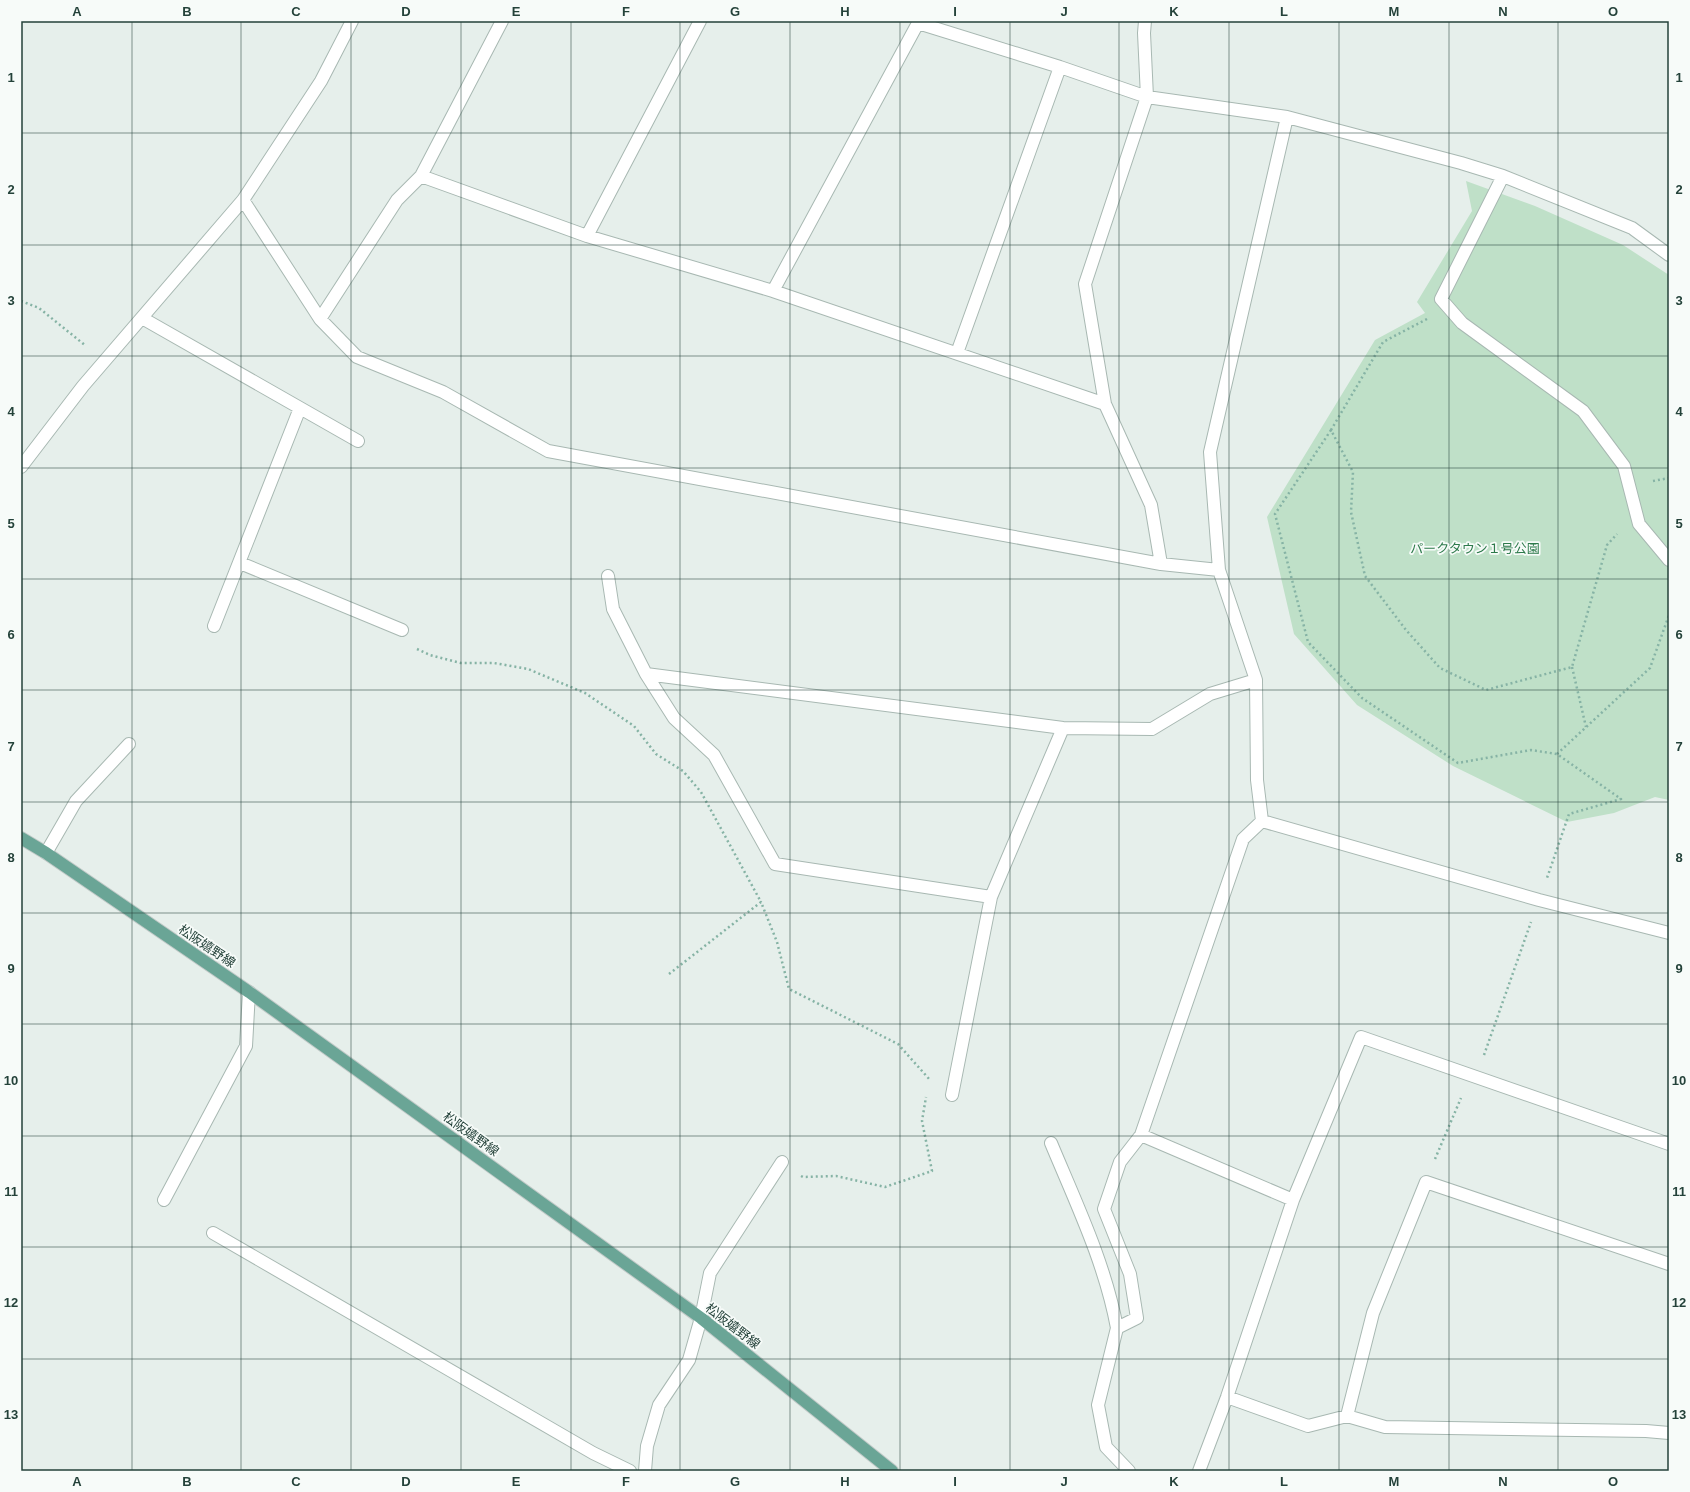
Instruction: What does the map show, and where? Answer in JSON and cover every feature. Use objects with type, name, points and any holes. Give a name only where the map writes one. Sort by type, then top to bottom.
[{"type":"main road","name":"松阪嬉野線","points":[[21,838],[46,853],[249,992],[701,1318],[892,1471]]},
{"type":"street","points":[[21,467],[83,386],[243,200],[321,81],[352,21]]},
{"type":"street","points":[[320,319],[397,200],[422,176],[502,21]]},
{"type":"street","points":[[587,236],[700,21]]},
{"type":"street","points":[[1145,21],[1146,98],[1086,284],[1105,404],[1151,505],[1161,564]]},
{"type":"street","points":[[773,291],[919,22],[1060,67],[1146,98],[1287,118],[1461,162],[1503,176],[1632,228],[1669,255]]},
{"type":"street","points":[[957,353],[1060,67]]},
{"type":"street","points":[[1262,820],[1257,780],[1256,680],[1219,570],[1210,452],[1287,118]]},
{"type":"street","points":[[422,176],[587,236],[773,291],[1105,404]]},
{"type":"street","points":[[1503,176],[1441,299],[1462,323],[1583,411],[1624,466],[1639,524],[1669,560]]},
{"type":"street","points":[[243,200],[320,319],[357,357],[443,392],[548,451],[1161,564],[1219,570]]},
{"type":"street","points":[[142,318],[358,441]]},
{"type":"street","points":[[214,626],[300,408]]},
{"type":"street","points":[[240,563],[402,630]]},
{"type":"street","points":[[608,576],[613,609],[646,674],[674,718],[714,755],[775,864],[991,897]]},
{"type":"street","points":[[646,674],[1063,728],[1152,729],[1210,694],[1256,680]]},
{"type":"street","points":[[952,1096],[991,897],[1063,728]]},
{"type":"street","points":[[46,853],[76,801],[129,744]]},
{"type":"street","points":[[1262,820],[1539,900],[1669,933]]},
{"type":"street","points":[[1117,1328],[1137,1318],[1130,1274],[1104,1209],[1120,1162],[1141,1135],[1243,839],[1262,820]]},
{"type":"street","points":[[164,1200],[246,1046],[249,992]]},
{"type":"street","points":[[1199,1471],[1227,1397],[1293,1200],[1361,1037],[1669,1144]]},
{"type":"street","points":[[1141,1135],[1293,1200]]},
{"type":"street","points":[[1051,1143],[1096,1251],[1112,1300],[1117,1328],[1098,1404],[1106,1447],[1129,1471]]},
{"type":"street","points":[[645,1471],[647,1446],[660,1405],[689,1360],[701,1318],[710,1273],[782,1162]]},
{"type":"street","points":[[1347,1416],[1373,1313],[1426,1182],[1669,1264]]},
{"type":"street","points":[[213,1233],[593,1453],[630,1471]]},
{"type":"street","points":[[1227,1397],[1308,1426],[1347,1416],[1385,1427],[1646,1431],[1669,1433]]},
{"type":"path","points":[[21,301],[39,308],[105,361]]},
{"type":"path","points":[[1426,1182],[1458,1102],[1476,1077],[1569,814],[1621,799],[1557,754],[1531,750],[1458,763],[1362,698],[1308,642],[1275,514],[1331,430],[1383,342],[1449,308]]},
{"type":"path","points":[[1331,430],[1352,472],[1351,512],[1365,576],[1406,630],[1440,668],[1486,690],[1572,667]]},
{"type":"path","points":[[1586,727],[1572,667],[1607,545],[1635,512]]},
{"type":"path","points":[[1557,754],[1650,668],[1669,616]]},
{"type":"path","points":[[402,630],[406,644],[430,655],[461,663],[494,663],[528,669],[585,693],[634,726],[656,754],[682,771],[701,792],[761,902],[777,942],[789,989],[898,1044],[930,1079],[928,1086]]},
{"type":"path","points":[[669,974],[761,902]]},
{"type":"path","points":[[782,1162],[803,1177],[836,1176],[886,1187],[932,1170],[922,1121],[927,1093]]},
{"type":"green space","name":"パークタウン１号公園","points":[[1466,181],[1535,206],[1623,245],[1669,275],[1669,800],[1655,797],[1614,813],[1567,822],[1453,766],[1357,705],[1294,634],[1267,517],[1375,340],[1425,313],[1417,302],[1472,211]]}]
